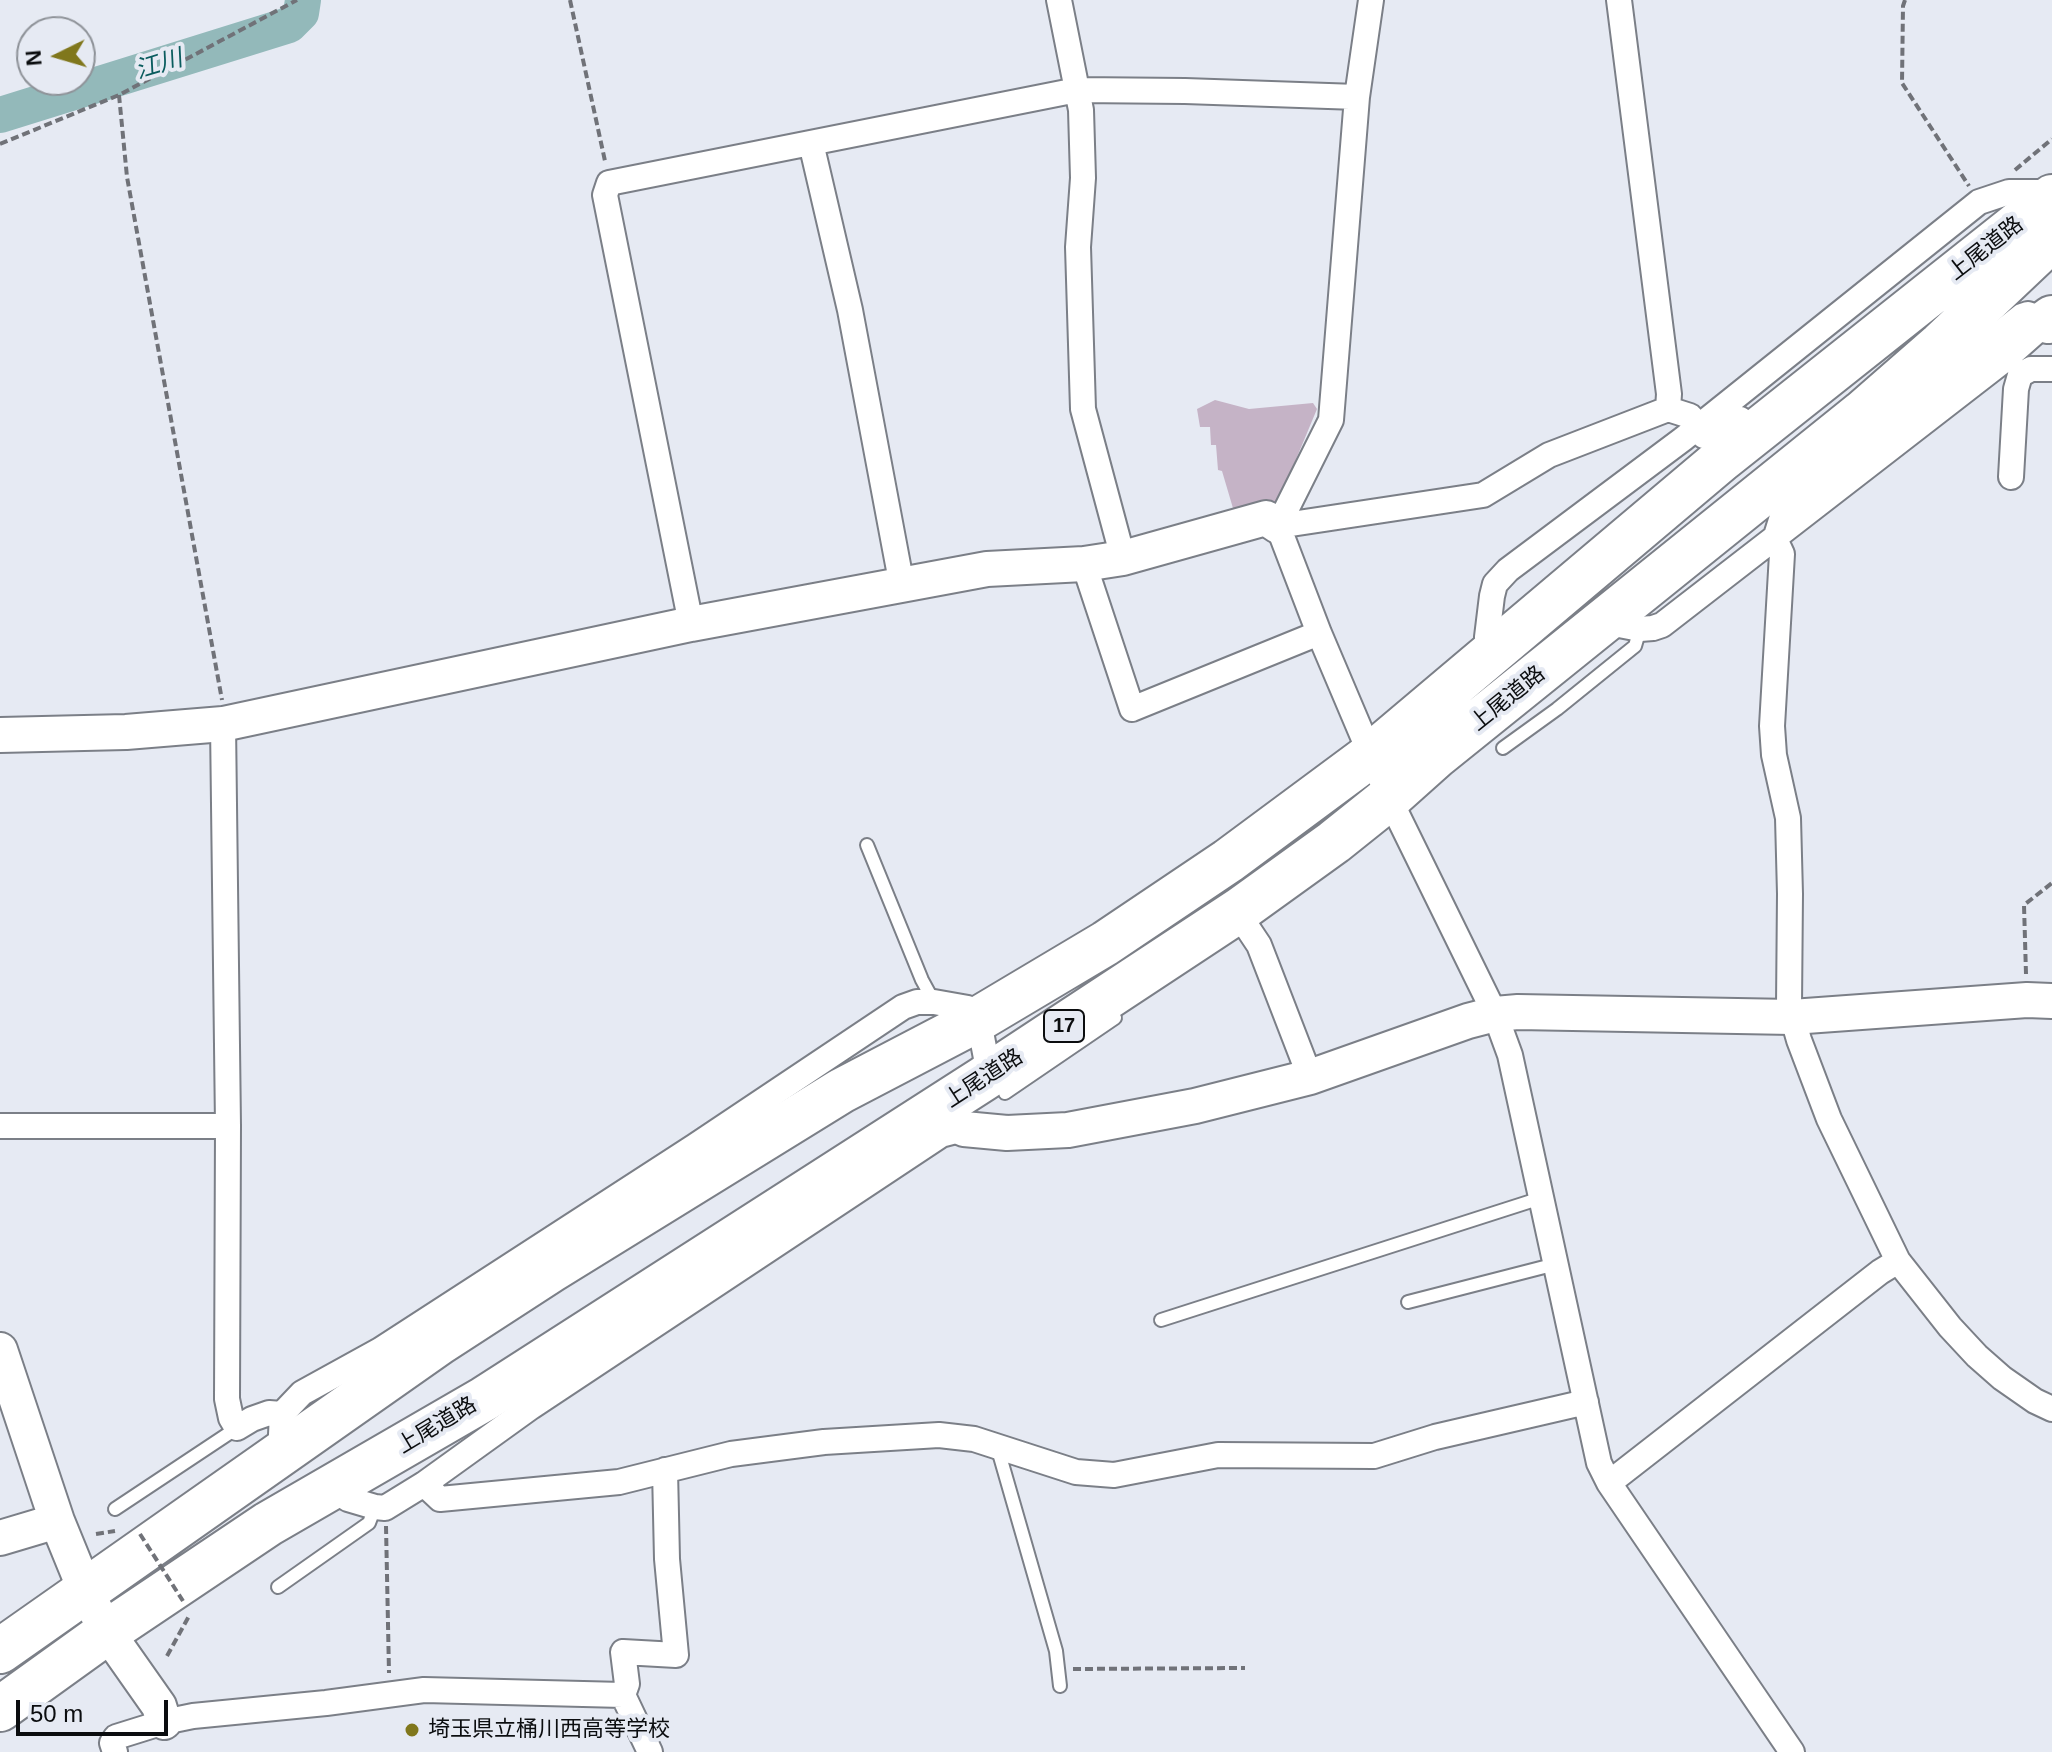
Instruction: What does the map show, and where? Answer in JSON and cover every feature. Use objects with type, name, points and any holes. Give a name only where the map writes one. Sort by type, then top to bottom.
[{"type":"highway","name":"上尾道路","points":[[0,1651],[86,1592],[144,1541],[281,1435],[440,1342],[841,1091],[978,1019],[1106,943],[1216,869],[1371,755],[1722,459],[2052,195]]},
{"type":"highway","name":"上尾道路","points":[[0,1709],[107,1632],[268,1524],[484,1399],[994,1086],[1240,923],[1436,756],[1623,624],[1941,344],[2052,239]]},
{"type":"street","points":[[1059,0],[1081,110],[1083,178],[1078,247],[1083,409],[1123,558]]},
{"type":"street","points":[[1278,526],[1331,420],[1357,97],[1371,0]]},
{"type":"street","points":[[1619,0],[1669,394],[1668,409]]},
{"type":"street","points":[[691,624],[605,195],[609,183],[1077,90],[1357,97]]},
{"type":"street","points":[[811,143],[850,310],[902,586]]},
{"type":"street","points":[[1492,652],[1487,637],[1492,596],[1500,576],[1697,427],[1979,202],[2009,192],[2052,195]]},
{"type":"street","points":[[2051,323],[2028,314],[2022,316],[1907,397],[1785,507],[1775,539],[1782,554],[1772,726],[1774,755],[1788,818],[1789,1005],[1829,1119],[1898,1261],[1977,1356],[2013,1386],[2052,1409]]},
{"type":"street","points":[[1623,624],[1653,628],[1662,625],[2051,323]]},
{"type":"street","points":[[1278,526],[1483,495],[1549,455],[1668,409],[1690,416],[1704,436],[1717,437],[1855,331],[1860,337]]},
{"type":"street","points":[[2011,477],[2016,389],[2020,375],[2031,369],[2052,369]]},
{"type":"street","points":[[0,735],[126,732],[223,724],[691,624],[987,569],[1084,564],[1123,558],[1266,518],[1278,526],[1319,633],[1389,798],[1495,1014],[1510,1055],[1599,1463],[1609,1483],[1792,1752]]},
{"type":"street","points":[[1084,564],[1132,709],[1319,633]]},
{"type":"street","points":[[223,724],[228,1126],[227,1399],[231,1418],[237,1428],[269,1413],[281,1435]]},
{"type":"street","points":[[1240,923],[1259,945],[1310,1077]]},
{"type":"street","points":[[332,1488],[348,1499],[380,1508],[424,1484],[531,1407],[941,1135],[964,1129],[1007,1133],[1068,1130],[1195,1106],[1310,1077],[1495,1014],[1792,1017],[2039,1000]]},
{"type":"street","points":[[281,1435],[302,1393],[380,1350],[903,1007],[917,1002],[934,1002],[968,1008],[978,1019],[994,1086]]},
{"type":"street","points":[[0,1126],[228,1126]]},
{"type":"street","points":[[1609,1483],[1898,1261]]},
{"type":"street","points":[[0,1350],[57,1521],[86,1592],[107,1632],[159,1706],[164,1722]]},
{"type":"street","points":[[424,1484],[440,1499],[619,1482],[731,1454],[824,1442],[939,1435],[974,1439],[1076,1472],[1114,1475],[1218,1455],[1374,1456],[1435,1437],[1586,1402]]},
{"type":"street","points":[[650,1752],[623,1695],[627,1684],[623,1652],[676,1655],[667,1559],[665,1470]]},
{"type":"street","points":[[0,1538],[57,1521]]},
{"type":"street","points":[[115,1752],[112,1743],[116,1737],[193,1716],[424,1690],[623,1695]]},
{"type":"lane","points":[[1503,748],[1635,646],[1623,624]]},
{"type":"lane","points":[[867,845],[922,980],[934,1002]]},
{"type":"lane","points":[[994,1086],[1120,1015]]},
{"type":"lane","points":[[1161,1320],[1541,1198]]},
{"type":"lane","points":[[1408,1302],[1556,1264]]},
{"type":"lane","points":[[115,1509],[237,1428]]},
{"type":"lane","points":[[997,1446],[1056,1651],[1060,1686]]},
{"type":"lane","points":[[278,1587],[369,1523],[380,1508]]},
{"type":"path","points":[[0,144],[119,95],[297,0]]},
{"type":"path","points":[[570,0],[609,183]]},
{"type":"path","points":[[1905,0],[1902,83],[1979,202]]},
{"type":"path","points":[[119,95],[127,177],[221,693],[223,724]]},
{"type":"path","points":[[2009,192],[2007,177],[2052,139]]},
{"type":"path","points":[[2039,1000],[2024,905],[2052,883]]},
{"type":"path","points":[[380,1508],[390,1694]]},
{"type":"path","points":[[144,1541],[183,1601]]},
{"type":"path","points":[[167,1656],[193,1610]]},
{"type":"path","points":[[1058,1669],[1245,1668]]},
{"type":"shaded area","points":[[1215,400],[1249,409],[1313,403],[1317,409],[1279,500],[1269,506],[1235,515],[1222,471],[1218,470],[1216,445],[1211,445],[1210,427],[1200,427],[1197,409]]},
{"type":"waterway","name":"江川","points":[[0,115],[289,25],[301,13],[303,0]]},
{"type":"place","name":"埼玉県立桶川西高等学校","points":[[412,1730]]}]
